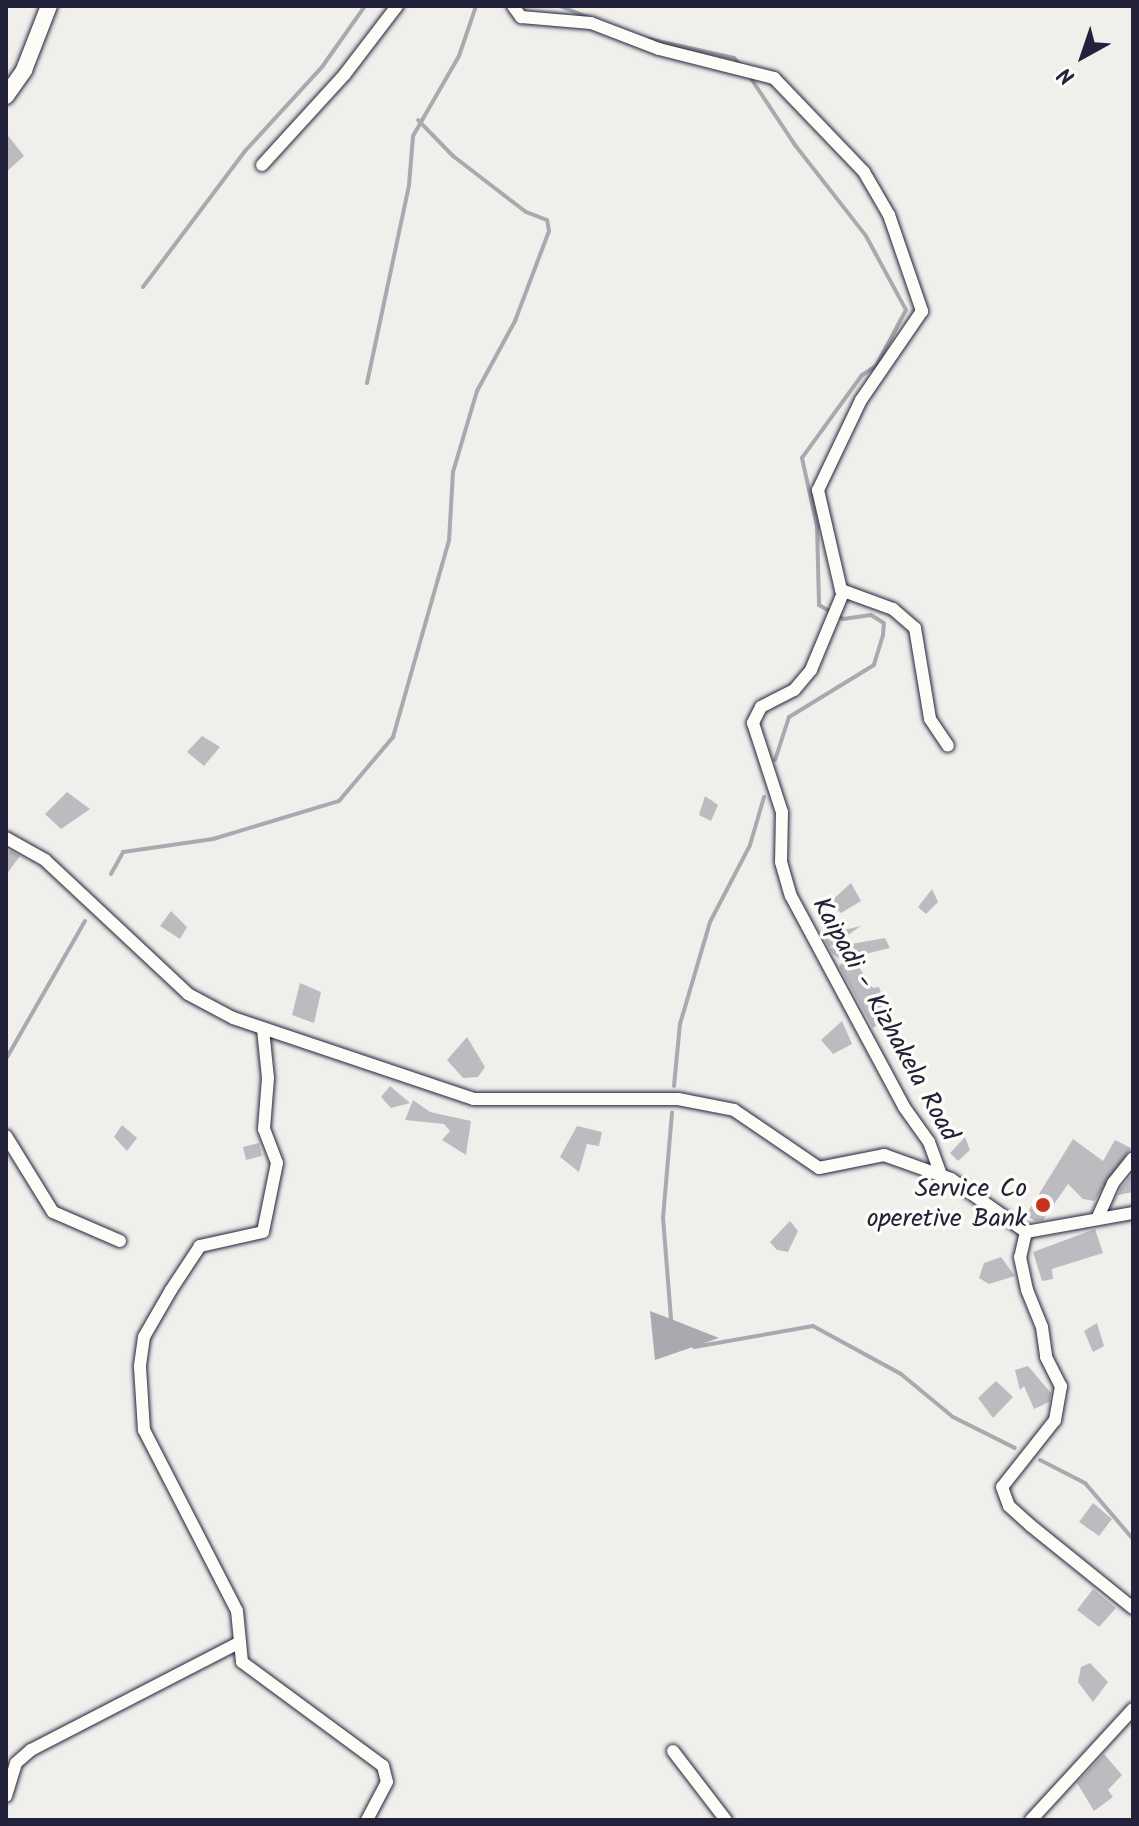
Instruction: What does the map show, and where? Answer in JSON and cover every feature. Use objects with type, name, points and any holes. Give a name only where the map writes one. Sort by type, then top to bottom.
[{"type":"main road","points":[[6,96],[36,46],[49,6]]},
{"type":"street","points":[[262,165],[345,74],[397,6]]},
{"type":"street","points":[[513,6],[521,17],[591,23],[659,49],[774,78],[850,154],[884,206],[922,311],[861,400],[819,483],[842,587],[893,609],[915,628],[924,656],[930,719],[948,746]]},
{"type":"street","name":"Kaipadi - Kizhakela Road","points":[[842,587],[811,670],[794,690],[761,707],[753,723],[782,812],[781,862],[791,896],[904,1107],[929,1142],[941,1175]]},
{"type":"street","points":[[6,838],[45,860],[188,994],[263,1029],[474,1099],[678,1099],[734,1110],[819,1168],[884,1155],[941,1175],[1026,1232],[1133,1213]]},
{"type":"street","points":[[263,1029],[268,1078],[264,1129],[277,1163],[263,1232],[200,1246],[144,1337],[140,1367],[144,1430],[237,1611],[242,1662],[383,1766],[387,1782],[367,1820]]},
{"type":"street","points":[[6,1136],[53,1212],[120,1241]]},
{"type":"street","points":[[1098,1217],[1113,1183],[1133,1158]]},
{"type":"street","points":[[1026,1232],[1020,1257],[1027,1290],[1042,1327],[1046,1357],[1061,1386],[1055,1420],[1002,1487],[1009,1506],[1133,1608]]},
{"type":"street","points":[[6,1796],[16,1763],[31,1750],[240,1642]]},
{"type":"street","points":[[1031,1820],[1133,1709]]},
{"type":"street","points":[[673,1751],[726,1820]]},
{"type":"shaded area","points":[[650,1311],[671,1319],[719,1338],[655,1360]]},
{"type":"building","points":[[6,133],[24,156],[6,172]]},
{"type":"building","points":[[202,736],[220,747],[204,766],[187,752]]},
{"type":"building","points":[[67,792],[90,809],[61,829],[45,814]]},
{"type":"building","points":[[705,796],[718,805],[711,821],[699,815]]},
{"type":"building","points":[[9,850],[20,856],[6,875],[6,857]]},
{"type":"building","points":[[851,883],[861,901],[841,913],[829,903]]},
{"type":"building","points":[[932,889],[938,902],[926,914],[918,907]]},
{"type":"building","points":[[171,911],[187,927],[180,939],[160,926]]},
{"type":"building","points":[[861,926],[829,948],[822,935]]},
{"type":"building","points":[[885,938],[890,948],[852,957],[873,988],[879,987],[889,1017],[873,1028],[839,966],[843,962],[829,948]]},
{"type":"building","points":[[300,983],[321,992],[314,1023],[292,1015]]},
{"type":"building","points":[[842,1021],[852,1044],[833,1054],[821,1040]]},
{"type":"building","points":[[467,1037],[485,1067],[478,1077],[463,1078],[447,1060]]},
{"type":"building","points":[[390,1086],[410,1103],[391,1108],[381,1097]]},
{"type":"building","points":[[413,1100],[430,1112],[471,1121],[466,1155],[442,1140],[450,1131],[444,1124],[405,1120]]},
{"type":"building","points":[[122,1125],[137,1138],[127,1151],[114,1137]]},
{"type":"building","points":[[577,1126],[602,1132],[599,1146],[587,1144],[579,1172],[560,1157]]},
{"type":"building","points":[[965,1137],[970,1150],[958,1161],[950,1153]]},
{"type":"building","points":[[1073,1139],[1103,1161],[1115,1140],[1131,1148],[1094,1201],[1083,1199],[1068,1184],[1043,1220],[1035,1221],[1026,1215]]},
{"type":"building","points":[[259,1143],[262,1156],[246,1160],[243,1147]]},
{"type":"building","points":[[1133,1173],[1133,1192],[1118,1195],[1121,1188]]},
{"type":"building","points":[[790,1221],[798,1231],[788,1252],[777,1250],[770,1242]]},
{"type":"building","points":[[1095,1229],[1103,1253],[1052,1269],[1053,1279],[1042,1281],[1033,1252]]},
{"type":"building","points":[[1001,1257],[1015,1276],[989,1284],[979,1278],[984,1263]]},
{"type":"building","points":[[1097,1323],[1104,1346],[1093,1352],[1084,1331]]},
{"type":"building","points":[[1028,1366],[1051,1393],[1049,1402],[1034,1409],[1024,1386],[1020,1390],[1015,1370]]},
{"type":"building","points":[[996,1381],[1013,1397],[993,1418],[978,1398]]},
{"type":"building","points":[[1093,1503],[1112,1519],[1099,1536],[1079,1522]]},
{"type":"building","points":[[1093,1589],[1116,1608],[1099,1627],[1077,1610]]},
{"type":"building","points":[[1090,1663],[1108,1682],[1093,1702],[1078,1682],[1081,1667]]},
{"type":"building","points":[[1104,1754],[1122,1775],[1108,1790],[1113,1797],[1094,1811],[1077,1783]]},
{"type":"waterway","points":[[143,287],[246,150],[322,67],[365,6]]},
{"type":"waterway","points":[[367,383],[409,185],[413,136],[459,56],[476,6]]},
{"type":"waterway","points":[[560,6],[592,19]]},
{"type":"waterway","points":[[649,39],[734,58],[742,67]]},
{"type":"waterway","points":[[750,77],[795,145],[866,236],[906,310],[876,366],[862,375],[802,458],[817,526],[819,605],[843,619],[871,615],[884,623],[883,635],[874,665],[789,717],[775,760]]},
{"type":"waterway","points":[[111,874],[123,852],[213,839],[339,801],[393,737],[449,541],[453,472],[477,391],[515,321],[549,231],[547,220],[526,212],[453,156],[418,120]]},
{"type":"waterway","points":[[674,1086],[680,1024],[710,922],[750,845],[764,797]]},
{"type":"waterway","points":[[6,1059],[85,921]]},
{"type":"waterway","points":[[671,1319],[663,1218],[672,1112]]},
{"type":"waterway","points":[[694,1347],[813,1326],[901,1374],[953,1417],[1015,1448]]},
{"type":"waterway","points":[[1040,1460],[1085,1483],[1133,1539]]},
{"type":"place","name":"Service Co operetive Bank","points":[[1043,1205]]}]
